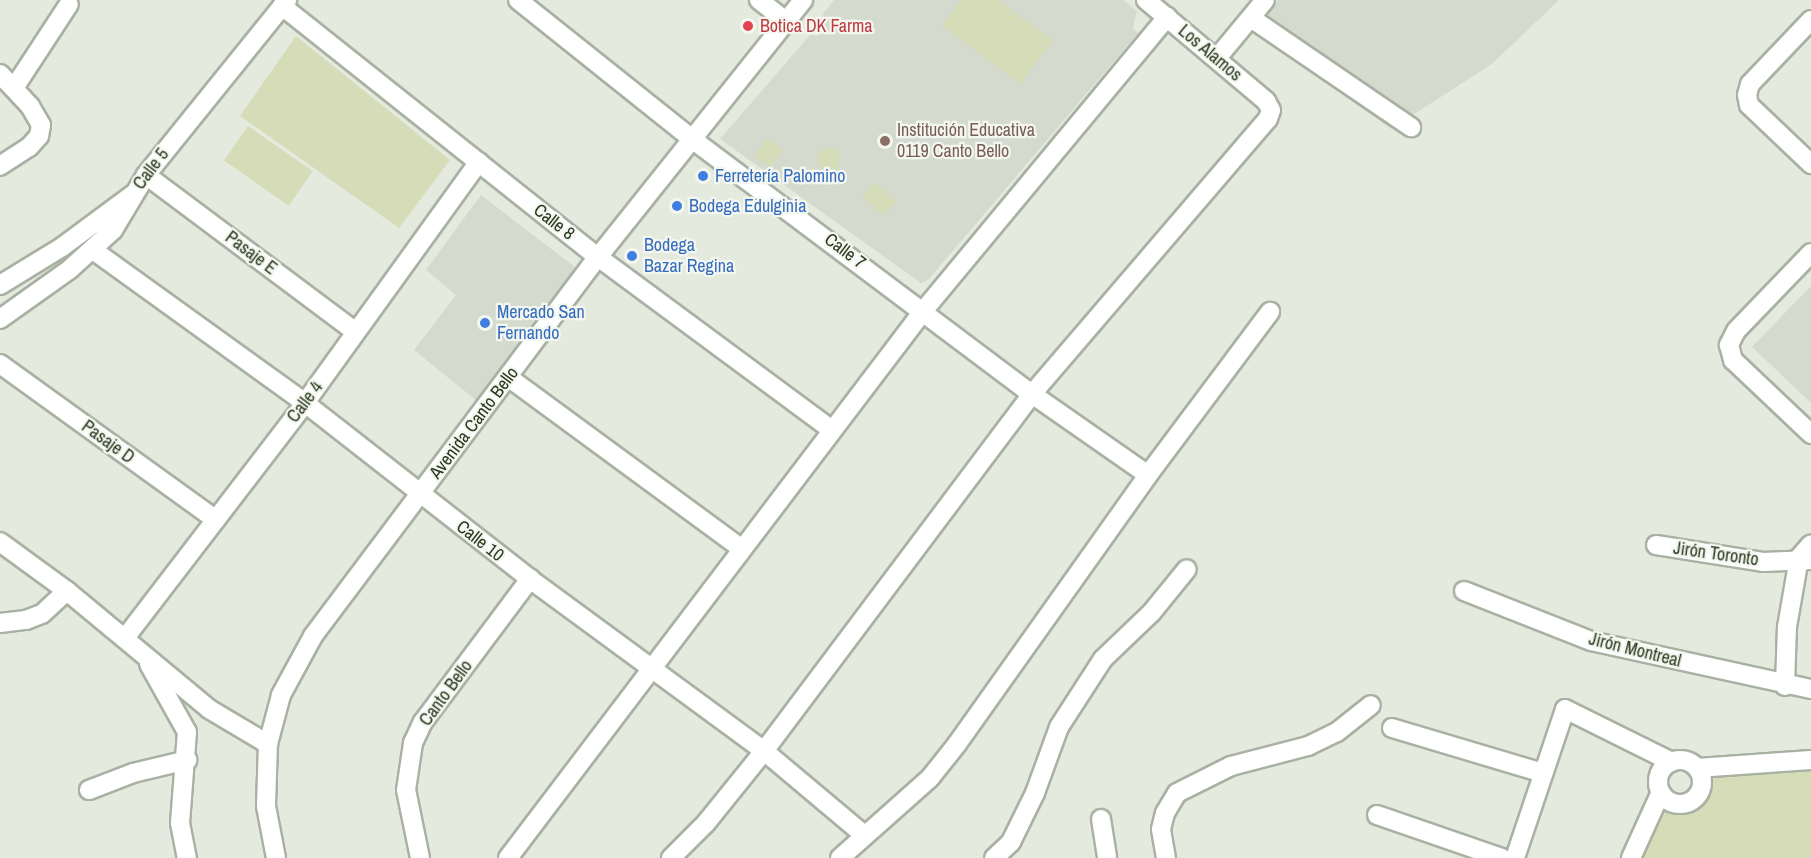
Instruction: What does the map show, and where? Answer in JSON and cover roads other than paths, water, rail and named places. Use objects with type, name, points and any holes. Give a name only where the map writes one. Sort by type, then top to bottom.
[{"type":"street","name":"Calle 7","points":[[518,0],[692,139],[924,310],[1032,394],[1148,475]]},
{"type":"street","points":[[759,0],[786,21]]},
{"type":"street","name":"Avenida Canto Bello","points":[[276,858],[266,806],[268,744],[281,694],[313,636],[598,256],[803,0]]},
{"type":"street","name":"Los Alamos","points":[[1032,394],[1268,119],[1271,110],[1217,58],[1146,0]]},
{"type":"street","points":[[1217,58],[1265,0]]},
{"type":"street","name":"Calle 8","points":[[284,3],[598,256],[832,430]]},
{"type":"street","name":"Calle 5","points":[[0,319],[93,250],[113,230],[146,175],[284,3]]},
{"type":"street","points":[[14,88],[69,4]]},
{"type":"street","points":[[508,858],[924,310],[1167,17]]},
{"type":"street","points":[[1251,18],[1411,127]]},
{"type":"street","points":[[1811,20],[1750,84],[1746,95],[1749,105],[1811,164]]},
{"type":"street","points":[[0,74],[14,88],[41,125],[39,136],[29,147],[0,166]]},
{"type":"street","name":"Calle 4","points":[[125,638],[304,403],[479,162]]},
{"type":"street","name":"Pasaje E","points":[[146,175],[356,332]]},
{"type":"street","points":[[0,285],[6,285],[62,247],[132,195]]},
{"type":"street","name":"Calle 10","points":[[93,250],[304,403],[530,579],[764,751],[864,836]]},
{"type":"street","points":[[1811,254],[1736,331],[1729,345],[1733,360],[1811,434]]},
{"type":"street","points":[[840,858],[930,777],[957,744],[1148,475],[1270,312]]},
{"type":"street","name":"Pasaje D","points":[[0,364],[216,519]]},
{"type":"street","points":[[508,377],[742,549]]},
{"type":"street","points":[[676,856],[764,751],[1032,394]]},
{"type":"street","points":[[0,542],[67,591],[209,709],[268,744]]},
{"type":"street","name":"Jirón Toronto","points":[[1656,545],[1763,562],[1807,554]]},
{"type":"street","points":[[1785,686],[1787,627],[1807,554]]},
{"type":"street","points":[[994,858],[1011,842],[1035,793],[1059,727],[1103,659],[1152,612],[1187,569]]},
{"type":"street","name":"Canto Bello","points":[[420,858],[406,790],[413,743],[423,722],[530,579]]},
{"type":"street","points":[[0,623],[26,620],[42,614],[67,591]]},
{"type":"street","name":"Jirón Montreal","points":[[1464,591],[1591,641],[1785,686],[1811,689]]},
{"type":"street","points":[[142,652],[184,725],[187,760],[180,823],[187,858]]},
{"type":"street","points":[[1166,858],[1161,829],[1165,813],[1177,793],[1231,766],[1308,746],[1337,732],[1371,705]]},
{"type":"street","points":[[1515,858],[1565,709],[1672,762],[1686,761],[1697,768],[1811,760]]},
{"type":"street","points":[[1392,728],[1543,772]]},
{"type":"street","points":[[89,790],[133,773],[187,760]]},
{"type":"street","points":[[1631,858],[1661,792],[1661,771],[1672,762]]},
{"type":"street","points":[[1661,792],[1671,801],[1690,801],[1702,786],[1697,768]]},
{"type":"street","points":[[1377,815],[1502,858]]},
{"type":"street","points":[[1101,819],[1107,858]]},
{"type":"place","name":"Botica DK Farma","points":[[748,26]]},
{"type":"place","name":"Institución Educativa 0119 Canto Bello","points":[[885,141]]},
{"type":"place","name":"Ferretería Palomino","points":[[703,176]]},
{"type":"place","name":"Bodega Edulginia","points":[[677,206]]},
{"type":"place","name":"Bodega Bazar Regina","points":[[632,256]]},
{"type":"place","name":"Mercado San Fernando","points":[[485,323]]}]
